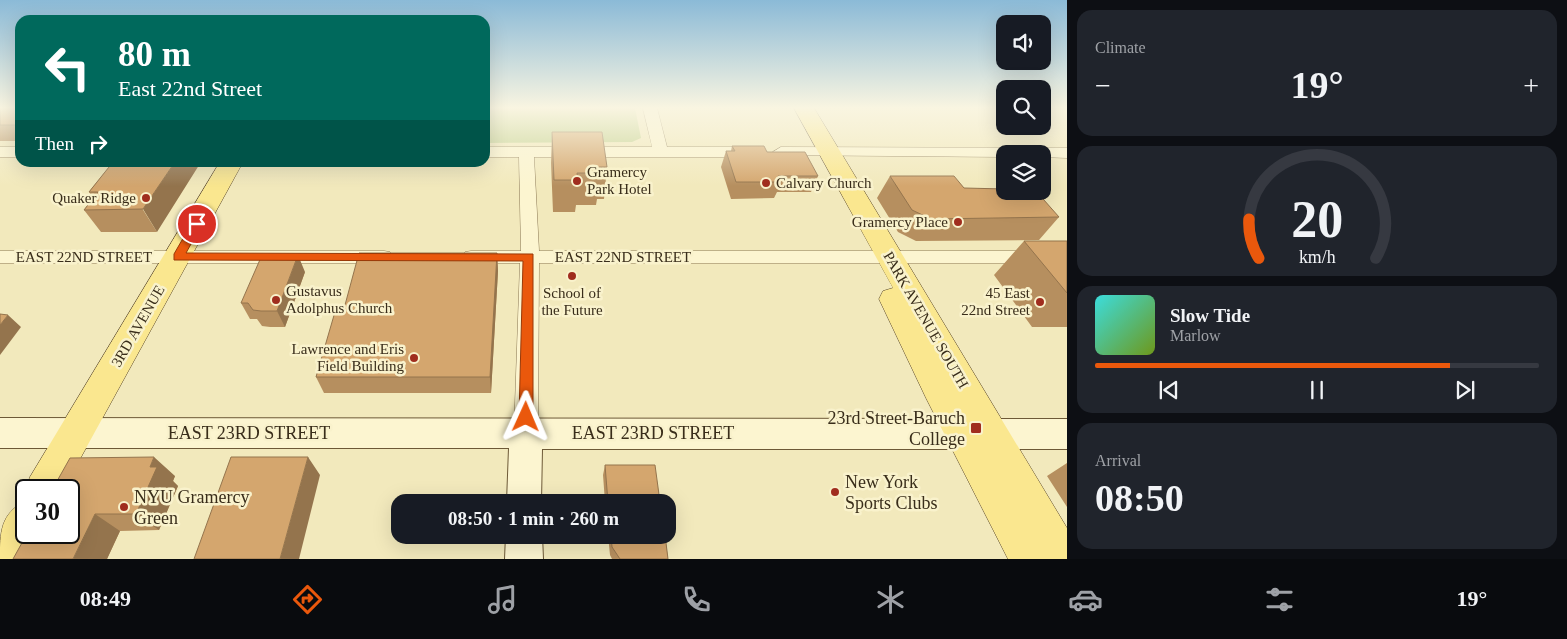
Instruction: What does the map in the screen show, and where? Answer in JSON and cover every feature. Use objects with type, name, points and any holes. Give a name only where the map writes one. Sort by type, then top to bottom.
[{"type":"main road","name":"PARK AVENUE SOUTH","points":[[809,134],[822,152]]},
{"type":"main road","name":"PARK AVENUE SOUTH","points":[[815,134],[822,152],[880,257],[910,330],[937,388],[976,434],[1064,559]]},
{"type":"main road","name":"3RD AVENUE","points":[[50,479],[229,167]]},
{"type":"main road","name":"EAST 23RD STREET","points":[[0,433],[1067,434]]},
{"type":"main road","points":[[524,494],[526,433]]},
{"type":"main road","name":"PARK AVENUE SOUTH","points":[[976,434],[1029,559]]},
{"type":"main road","points":[[4,559],[15,540]]},
{"type":"main road","points":[[524,544],[524,559]]},
{"type":"street","points":[[657,134],[661,152]]},
{"type":"street","points":[[0,152],[15,152]]},
{"type":"street","points":[[490,152],[1067,152]]},
{"type":"street","points":[[526,152],[529,257],[526,433]]},
{"type":"street","name":"EAST 22ND STREET","points":[[0,257],[398,257]]},
{"type":"street","name":"EAST 22ND STREET","points":[[457,257],[1067,257]]},
{"type":"green space","points":[[490,134],[640,134],[641,138],[632,142],[490,143]]},
{"type":"building","points":[[552,134],[602,134],[607,167],[599,167],[600,173],[577,173],[578,180],[554,180]]},
{"type":"building","points":[[732,146],[764,146],[767,152],[805,152],[818,176],[778,176],[780,182],[736,182],[726,151],[735,151]]},
{"type":"building","points":[[109,167],[172,167],[143,209],[84,210],[98,192],[89,192]]},
{"type":"building","points":[[890,176],[954,176],[964,188],[996,189],[996,200],[1044,200],[1059,217],[931,219],[912,210]]},
{"type":"building","points":[[1024,241],[1067,241],[1067,293]]},
{"type":"building","points":[[359,253],[497,253],[490,377],[316,377],[337,305],[345,305]]},
{"type":"building","points":[[262,255],[298,255],[277,311],[253,310],[248,303],[241,303]]},
{"type":"building","points":[[0,314],[8,315],[0,325]]},
{"type":"building","points":[[154,457],[150,467],[157,467],[136,514],[95,514],[73,559],[13,559],[21,544],[80,544],[80,479],[58,479],[70,458]]},
{"type":"building","points":[[231,457],[308,457],[280,559],[194,559]]},
{"type":"building","points":[[605,465],[655,465],[659,494],[607,494]]},
{"type":"building","points":[[612,544],[666,544],[668,559],[620,559]]},
{"type":"place","name":"Gramercy Park Hotel","points":[[577,181]]},
{"type":"place","name":"Calvary Church","points":[[766,183]]},
{"type":"place","name":"Quaker Ridge","points":[[146,198]]},
{"type":"place","name":"Gramercy Place","points":[[958,222]]},
{"type":"place","name":"School of the Future","points":[[572,276]]},
{"type":"place","name":"Gustavus Adolphus Church","points":[[276,300]]},
{"type":"place","name":"45 East 22nd Street","points":[[1040,302]]},
{"type":"place","name":"Lawrence and Eris Field Building","points":[[414,358]]},
{"type":"place","name":"23rd Street-Baruch College","points":[[976,428]]},
{"type":"place","name":"New York Sports Clubs","points":[[835,492]]},
{"type":"place","name":"NYU Gramercy Green","points":[[124,507]]},
{"type":"route","points":[[197,224],[178,257],[529,257],[526,417]]}]
